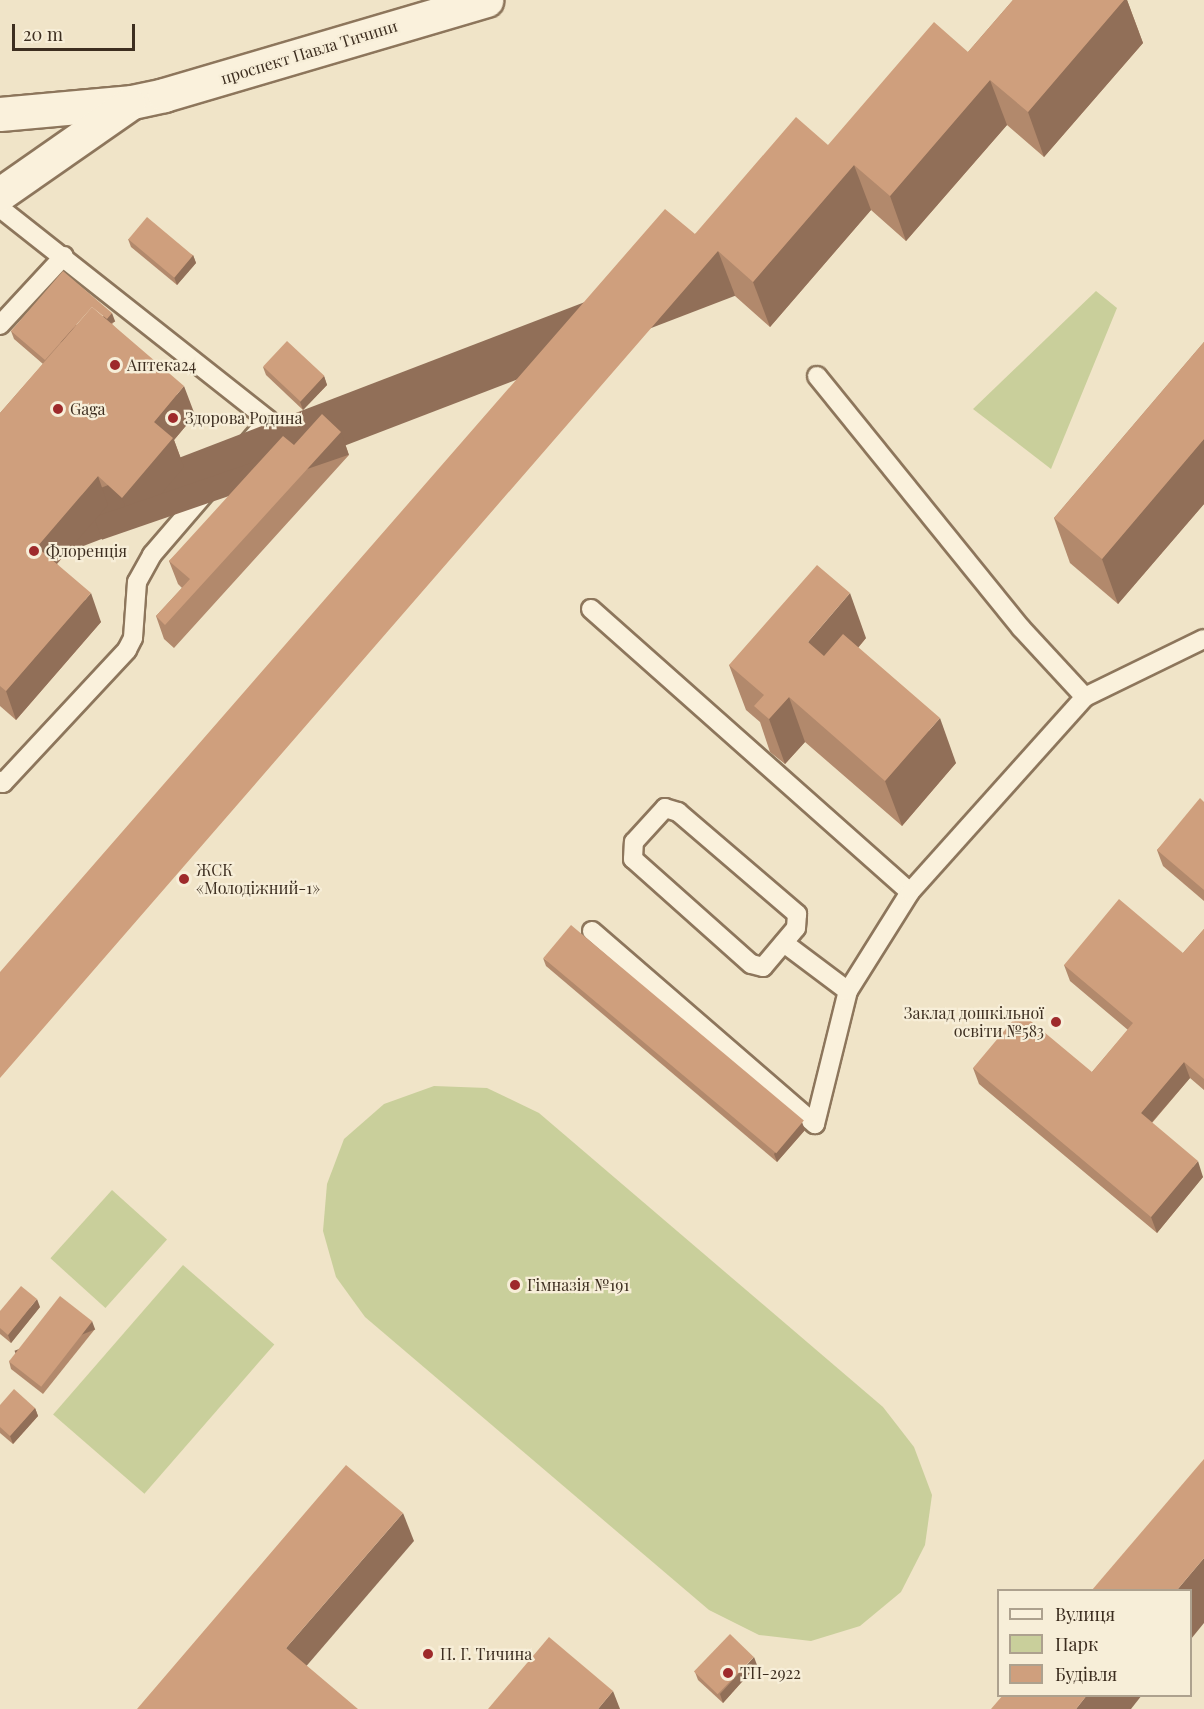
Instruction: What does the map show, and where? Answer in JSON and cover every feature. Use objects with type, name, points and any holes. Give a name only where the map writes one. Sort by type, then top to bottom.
[{"type":"street","name":"проспект Павла Тичини","points":[[0,114],[132,102],[486,0]]},
{"type":"street","name":"проспект Павла Тичини","points":[[0,194],[132,102]]},
{"type":"lane","points":[[0,208],[64,256],[268,420],[152,555],[137,582],[133,638],[127,650],[3,783],[0,781]]},
{"type":"lane","points":[[0,325],[64,256]]},
{"type":"lane","points":[[817,376],[1021,628],[1085,697]]},
{"type":"lane","points":[[591,609],[910,892]]},
{"type":"lane","points":[[592,931],[815,1124],[848,991],[910,892],[1085,697],[1204,639]]},
{"type":"lane","points":[[665,808],[678,812],[797,914],[796,928],[784,943],[763,967],[751,964],[639,866],[632,850],[634,842],[665,808]]},
{"type":"lane","points":[[784,943],[848,991]]},
{"type":"green space","points":[[1096,291],[1117,308],[1051,469],[973,409]]},
{"type":"green space","points":[[434,1086],[487,1088],[539,1113],[883,1407],[914,1447],[932,1495],[925,1545],[901,1592],[860,1626],[811,1641],[759,1635],[709,1610],[365,1317],[336,1277],[323,1231],[327,1184],[344,1139],[384,1104]]},
{"type":"green space","points":[[112,1190],[167,1240],[105,1308],[50,1258]]},
{"type":"green space","points":[[183,1265],[274,1344],[144,1494],[53,1414]]},
{"type":"building","points":[[1013,0],[1124,0],[1028,112],[990,80],[890,196],[854,165],[753,282],[718,251],[0,1078],[0,972],[665,209],[695,234],[796,117],[828,145],[934,22],[968,52]]},
{"type":"building","points":[[147,217],[193,256],[174,278],[128,239]]},
{"type":"building","points":[[63,271],[112,313],[107,319],[92,307],[45,360],[11,331]]},
{"type":"building","name":"Флоренція","points":[[92,307],[184,386],[154,422],[173,438],[122,498],[98,476],[37,547],[91,593],[6,691],[0,686],[0,413]]},
{"type":"building","points":[[287,341],[324,376],[300,401],[263,367]]},
{"type":"building","points":[[1204,342],[1204,439],[1102,559],[1054,518]]},
{"type":"building","points":[[322,414],[341,432],[165,625],[156,616],[190,579],[169,561],[283,436],[294,445]]},
{"type":"building","points":[[817,565],[850,593],[808,642],[824,656],[843,634],[940,718],[885,781],[789,697],[769,719],[754,706],[764,695],[729,665]]},
{"type":"building","points":[[1200,798],[1204,802],[1204,890],[1157,850]]},
{"type":"building","points":[[1119,899],[1183,953],[1204,929],[1204,1079],[1184,1062],[1141,1113],[1198,1161],[1151,1217],[973,1068],[1020,1012],[1092,1072],[1133,1023],[1064,965]]},
{"type":"building","points":[[571,925],[804,1120],[776,1153],[543,958]]},
{"type":"building","points":[[21,1286],[37,1299],[8,1335],[0,1328],[0,1311]]},
{"type":"building","points":[[60,1296],[92,1321],[41,1387],[9,1361]]},
{"type":"building","points":[[14,1389],[35,1408],[10,1436],[0,1427],[0,1405]]},
{"type":"building","points":[[1204,1459],[1204,1558],[1178,1589],[1093,1589]]},
{"type":"building","points":[[346,1465],[403,1513],[286,1648],[358,1709],[137,1709]]},
{"type":"building","name":"ТП-2922","points":[[730,1634],[754,1657],[718,1694],[694,1671]]},
{"type":"building","points":[[549,1637],[613,1691],[598,1709],[488,1709]]},
{"type":"building","points":[[1001,1697],[1085,1697],[1076,1709],[991,1709]]},
{"type":"place","name":"Аптека24","points":[[115,365]]},
{"type":"place","name":"Gaga","points":[[58,409]]},
{"type":"place","name":"Здорова Родина","points":[[173,418]]},
{"type":"place","name":"Флоренція","points":[[34,551]]},
{"type":"place","name":"ЖСК «Молодіжний-1»","points":[[184,879]]},
{"type":"place","name":"Заклад дошкільної освіти №583","points":[[1056,1022]]},
{"type":"place","name":"Гімназія №191","points":[[515,1285]]},
{"type":"place","name":"П. Г. Тичина","points":[[428,1654]]},
{"type":"place","name":"ТП-2922","points":[[728,1673]]}]
